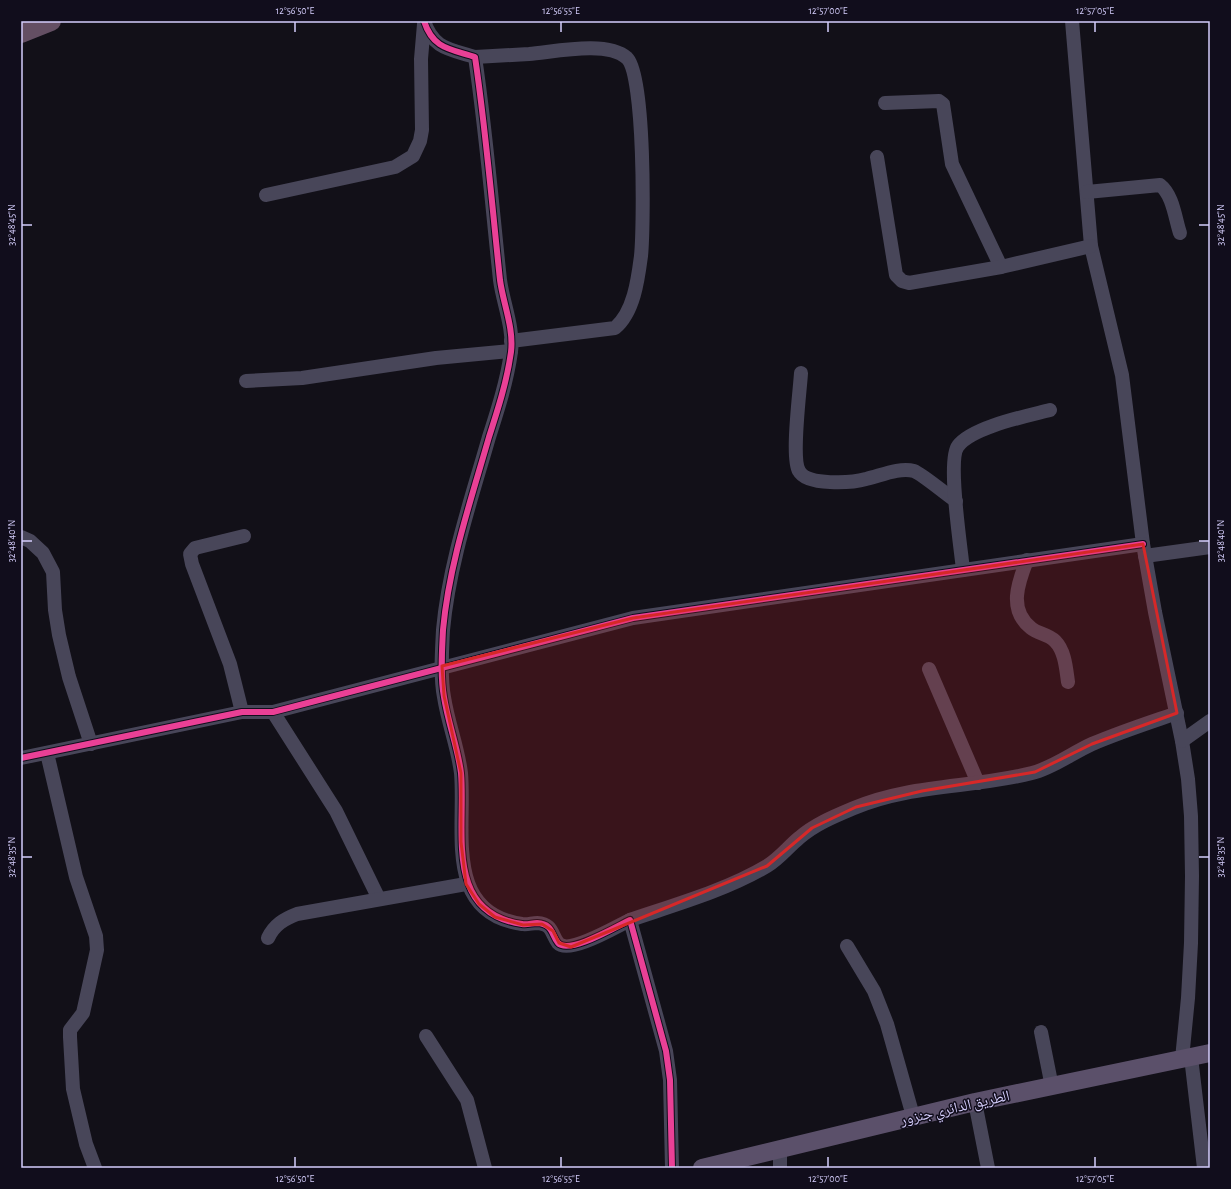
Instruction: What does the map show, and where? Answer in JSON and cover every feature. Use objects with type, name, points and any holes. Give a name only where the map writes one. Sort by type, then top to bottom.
[{"type":"highway","points":[[21,33],[51,21]]},
{"type":"main road","name":"الطريق الدائري جنزور","points":[[702,1168],[913,1116],[1210,1053]]},
{"type":"street","points":[[1072,21],[1091,246],[1122,375],[1144,550],[1182,741],[1191,816],[1192,876],[1186,1058],[1204,1168]]},
{"type":"street","points":[[246,381],[302,378],[436,358],[615,328],[623,321],[633,292],[641,255],[642,199],[638,88],[634,69],[627,58],[615,51],[583,48],[475,57],[440,46],[432,38],[424,22]]},
{"type":"street","points":[[266,195],[395,167],[413,156],[418,148],[422,130],[421,59],[424,22]]},
{"type":"street","points":[[475,57],[485,127],[501,287],[511,346],[504,388],[457,546],[444,628],[442,666],[444,696],[461,773],[461,842],[466,884],[479,904],[495,916],[523,925],[542,924],[553,931],[559,943],[564,946],[571,946],[584,942],[630,920],[732,883],[767,866],[782,856],[799,837],[812,828],[856,807],[879,799],[1035,772],[1092,744],[1177,713]]},
{"type":"street","points":[[885,103],[939,101],[943,104],[952,164],[1001,267]]},
{"type":"street","points":[[877,157],[896,275],[902,281],[909,283],[1001,267],[1091,246]]},
{"type":"street","points":[[1086,192],[1160,185],[1166,189],[1180,234]]},
{"type":"street","points":[[800,374],[796,450],[798,471],[804,477],[821,481],[843,482],[864,480],[903,470],[914,472],[956,502]]},
{"type":"street","points":[[963,570],[953,468],[957,447],[966,438],[979,430],[1050,410]]},
{"type":"street","points":[[242,712],[230,664],[192,564],[190,554],[195,548],[244,536]]},
{"type":"street","points":[[21,537],[30,541],[43,553],[53,572],[55,610],[59,635],[69,677],[90,744]]},
{"type":"street","points":[[21,758],[242,712],[274,712],[442,666],[633,618],[1027,560],[1144,550],[1210,548]]},
{"type":"street","points":[[1027,560],[1018,585],[1017,595],[1019,614],[1032,628],[1048,635],[1056,642],[1061,650],[1068,682]]},
{"type":"street","points":[[929,669],[978,783]]},
{"type":"street","points":[[274,712],[336,811],[379,899]]},
{"type":"street","points":[[1182,741],[1210,721]]},
{"type":"street","points":[[47,753],[76,877],[96,936],[98,950],[83,1013],[70,1030],[72,1089],[86,1144],[95,1168]]},
{"type":"street","points":[[268,938],[273,928],[286,918],[297,914],[466,884]]},
{"type":"street","points":[[630,920],[666,1051],[670,1080],[672,1168]]},
{"type":"street","points":[[847,946],[874,991],[888,1024],[913,1116]]},
{"type":"street","points":[[1041,1032],[1052,1087]]},
{"type":"street","points":[[426,1036],[467,1100],[485,1168]]},
{"type":"street","points":[[975,1102],[988,1168]]},
{"type":"street","points":[[780,1149],[780,1168]]},
{"type":"highlighted area","points":[[1143,544],[1177,713],[1092,744],[1035,772],[922,791],[856,807],[812,828],[767,866],[571,947],[559,943],[553,931],[542,924],[523,925],[495,917],[479,904],[466,884],[461,842],[461,773],[444,696],[442,666],[633,618]]},
{"type":"cycle path","points":[[424,21],[432,37],[438,43],[450,49],[475,57],[486,140],[501,289],[510,325],[512,343],[502,395],[455,557],[443,630],[442,681],[446,707],[458,754],[461,773],[462,842],[464,865],[469,886],[480,904],[497,917],[522,924],[537,923],[546,925],[549,927],[558,943],[564,946],[582,943],[630,920],[666,1051],[670,1080],[672,1168]]},
{"type":"cycle path","points":[[21,758],[242,712],[273,712],[633,618],[1143,544]]}]
